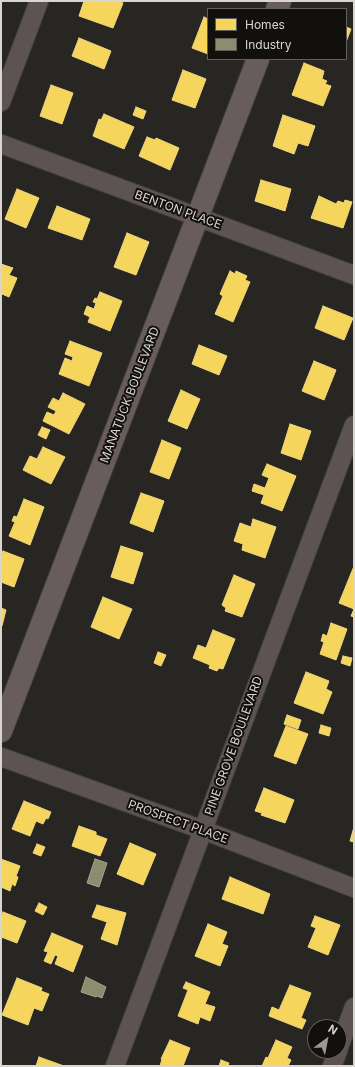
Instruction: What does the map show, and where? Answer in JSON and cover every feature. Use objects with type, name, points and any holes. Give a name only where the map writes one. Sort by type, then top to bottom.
[{"type":"street","points":[[1,102],[39,1]]},
{"type":"street","name":"MANATUCK BOULEVARD","points":[[1,731],[258,60]]},
{"type":"street","name":"BENTON PLACE","points":[[1,144],[354,275]]},
{"type":"street","name":"PINE GROVE BOULEVARD","points":[[115,1066],[354,425]]},
{"type":"street","name":"PROSPECT PLACE","points":[[1,757],[203,830],[354,888]]},
{"type":"street","points":[[347,1026],[354,1007]]},
{"type":"building: Homes","points":[[84,1],[118,1],[123,3],[113,28],[79,16]]},
{"type":"building: Homes","points":[[204,17],[207,18],[207,54],[192,48]]},
{"type":"building: Homes","points":[[347,27],[351,29],[347,39]]},
{"type":"building: Homes","points":[[79,38],[111,51],[104,69],[72,56]]},
{"type":"building: Homes","points":[[304,63],[324,71],[322,79],[327,81],[325,84],[331,86],[323,106],[292,95]]},
{"type":"building: Homes","points":[[183,70],[206,79],[195,108],[172,100]]},
{"type":"building: Homes","points":[[51,85],[73,93],[62,124],[40,116]]},
{"type":"building: Homes","points":[[136,107],[146,111],[143,119],[133,115]]},
{"type":"building: Homes","points":[[104,114],[134,127],[124,149],[93,136],[99,119],[101,120]]},
{"type":"building: Homes","points":[[283,115],[315,126],[308,146],[298,143],[294,154],[273,146]]},
{"type":"building: Homes","points":[[147,137],[155,140],[156,138],[179,148],[170,170],[139,156]]},
{"type":"building: Homes","points":[[261,180],[291,189],[285,211],[255,201]]},
{"type":"building: Homes","points":[[17,189],[39,198],[26,228],[5,219]]},
{"type":"building: Homes","points":[[319,196],[336,204],[338,201],[344,203],[345,200],[352,202],[343,228],[311,218]]},
{"type":"building: Homes","points":[[57,206],[90,219],[82,240],[48,228]]},
{"type":"building: Homes","points":[[127,233],[149,242],[136,275],[114,267]]},
{"type":"building: Homes","points":[[1,264],[13,268],[9,275],[17,278],[9,297],[2,294],[1,297]]},
{"type":"building: Homes","points":[[230,271],[235,274],[236,271],[247,276],[245,280],[250,282],[233,322],[215,314],[223,296],[220,294]]},
{"type":"building: Homes","points":[[100,292],[122,301],[110,331],[88,322],[90,317],[84,314],[87,306],[94,309],[96,303],[93,302],[95,298],[97,299]]},
{"type":"building: Homes","points":[[323,306],[353,318],[344,340],[315,328]]},
{"type":"building: Homes","points":[[70,341],[102,353],[89,386],[59,374],[65,358],[72,361],[73,357],[65,354]]},
{"type":"building: Homes","points":[[199,345],[227,356],[219,375],[192,364]]},
{"type":"building: Homes","points":[[314,361],[336,370],[324,400],[302,391]]},
{"type":"building: Homes","points":[[181,390],[200,399],[187,429],[168,421]]},
{"type":"building: Homes","points":[[63,393],[85,404],[69,434],[43,421],[47,412],[54,415],[56,411],[48,407],[53,398],[59,401]]},
{"type":"building: Homes","points":[[290,424],[311,431],[301,460],[281,453]]},
{"type":"building: Homes","points":[[42,427],[50,430],[46,439],[38,435]]},
{"type":"building: Homes","points":[[162,440],[181,448],[169,479],[150,472]]},
{"type":"building: Homes","points":[[43,447],[65,457],[51,484],[23,470],[30,456],[37,459]]},
{"type":"building: Homes","points":[[267,464],[296,476],[282,511],[261,503],[264,495],[252,491],[254,484],[265,488],[269,478],[262,475]]},
{"type":"building: Homes","points":[[141,493],[164,501],[153,532],[130,523]]},
{"type":"building: Homes","points":[[24,499],[44,507],[30,545],[9,536],[15,522],[12,521],[14,516],[17,517]]},
{"type":"building: Homes","points":[[253,519],[276,527],[265,558],[242,550],[243,544],[234,541],[240,523],[251,527]]},
{"type":"building: Homes","points":[[121,546],[143,553],[133,584],[111,577]]},
{"type":"building: Homes","points":[[3,551],[24,559],[14,587],[1,582],[1,557]]},
{"type":"building: Homes","points":[[354,566],[354,609],[339,603]]},
{"type":"building: Homes","points":[[234,575],[255,584],[242,617],[225,611],[226,608],[222,605]]},
{"type":"building: Homes","points":[[103,597],[132,609],[119,639],[91,627]]},
{"type":"building: Homes","points":[[1,608],[6,610],[2,626],[1,626]]},
{"type":"building: Homes","points":[[354,609],[354,617],[351,616]]},
{"type":"building: Homes","points":[[331,623],[347,629],[336,660],[320,654],[324,642],[321,641],[323,634],[327,636]]},
{"type":"building: Homes","points":[[213,630],[235,639],[223,669],[219,668],[217,671],[209,668],[210,665],[193,658],[198,645],[206,648]]},
{"type":"building: Homes","points":[[158,652],[166,655],[161,666],[154,663]]},
{"type":"building: Homes","points":[[343,656],[352,658],[350,666],[341,663]]},
{"type":"building: Homes","points":[[306,672],[329,681],[326,689],[332,692],[323,714],[294,703]]},
{"type":"building: Homes","points":[[287,715],[301,720],[298,729],[284,724]]},
{"type":"building: Homes","points":[[321,725],[331,728],[329,736],[319,733]]},
{"type":"building: Homes","points":[[286,726],[308,734],[296,764],[274,756]]},
{"type":"building: Homes","points":[[264,788],[294,800],[285,823],[261,815],[262,813],[255,811]]},
{"type":"building: Homes","points":[[24,801],[51,812],[48,819],[46,818],[43,824],[36,821],[30,836],[12,829]]},
{"type":"building: Homes","points":[[79,826],[96,832],[96,835],[107,839],[100,856],[72,846]]},
{"type":"building: Homes","points":[[354,827],[354,842],[350,841]]},
{"type":"building: Homes","points":[[130,843],[156,854],[143,885],[117,874]]},
{"type":"building: Homes","points":[[37,844],[45,847],[41,856],[33,853]]},
{"type":"building: Homes","points":[[1,859],[20,866],[16,876],[18,877],[15,886],[12,884],[10,891],[1,887]]},
{"type":"building: Homes","points":[[230,877],[270,894],[263,914],[222,899]]},
{"type":"building: Homes","points":[[39,903],[47,907],[43,915],[35,911]]},
{"type":"building: Homes","points":[[97,905],[126,913],[117,945],[101,939],[107,922],[92,917]]},
{"type":"building: Homes","points":[[3,912],[26,921],[17,943],[1,937],[1,918]]},
{"type":"building: Homes","points":[[315,916],[340,925],[328,955],[308,947],[316,928],[311,926]]},
{"type":"building: Homes","points":[[208,924],[227,932],[222,944],[228,946],[220,966],[195,956]]},
{"type":"building: Homes","points":[[52,933],[83,946],[73,972],[55,964],[58,956],[55,955],[51,964],[44,961],[48,952],[44,951]]},
{"type":"building: Homes","points":[[17,978],[42,988],[41,991],[49,994],[42,1011],[34,1008],[28,1025],[2,1015]]},
{"type":"building: Homes","points":[[186,982],[210,992],[205,1004],[215,1007],[210,1021],[200,1017],[198,1024],[178,1016],[188,990],[183,988]]},
{"type":"building: Homes","points":[[290,985],[311,993],[301,1018],[306,1020],[302,1029],[269,1016],[272,1007],[279,1010]]},
{"type":"building: Homes","points":[[170,1040],[190,1048],[183,1066],[160,1066],[161,1059]]},
{"type":"building: Homes","points":[[276,1040],[292,1047],[287,1058],[291,1060],[288,1066],[262,1066],[266,1057],[268,1058]]},
{"type":"building: Homes","points":[[39,1057],[64,1066],[36,1066]]},
{"type":"building: Homes","points":[[221,1060],[229,1063],[228,1066],[219,1066]]},
{"type":"building: Industry","points":[[95,859],[107,863],[99,887],[87,883]]},
{"type":"building: Industry","points":[[86,977],[106,987],[102,998],[81,992]]}]
